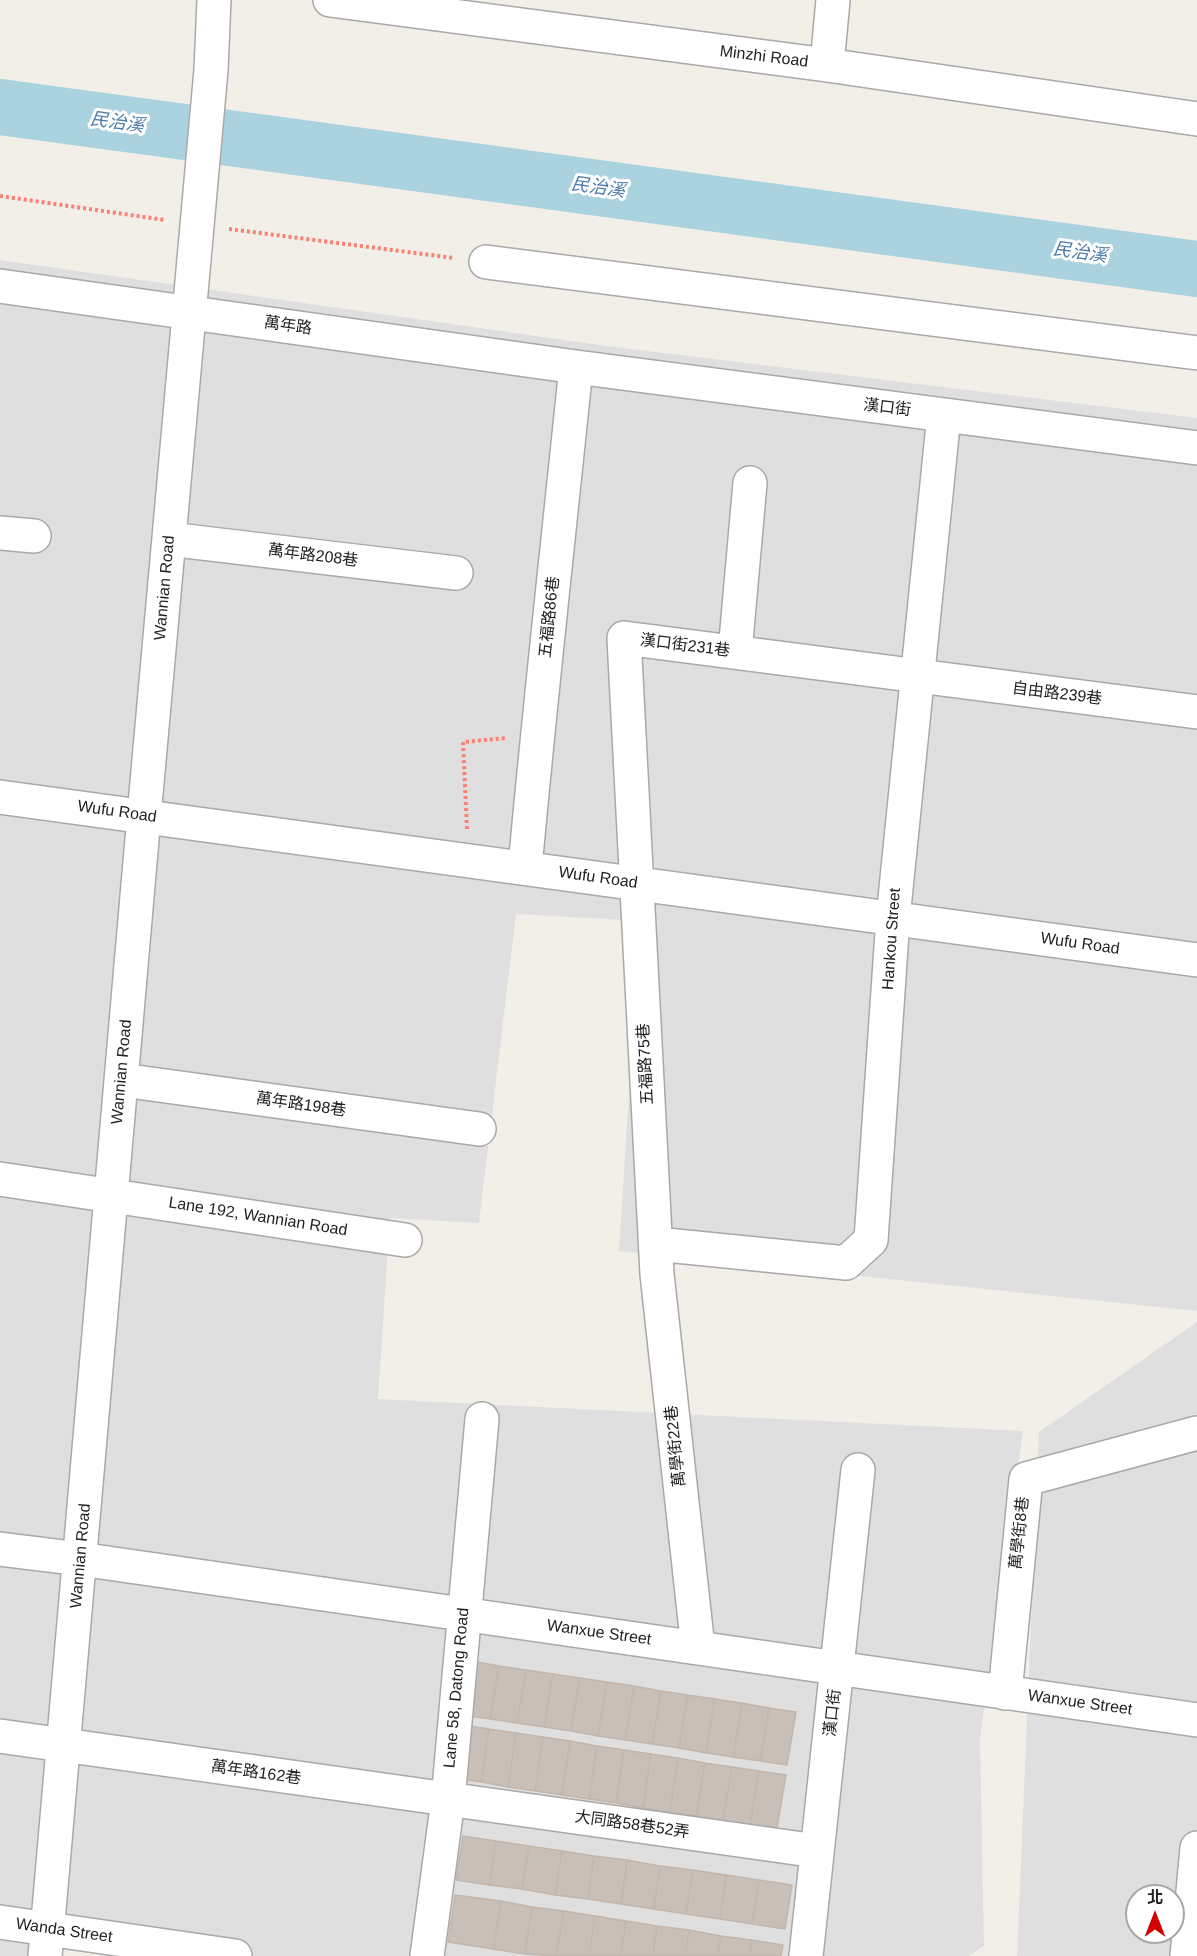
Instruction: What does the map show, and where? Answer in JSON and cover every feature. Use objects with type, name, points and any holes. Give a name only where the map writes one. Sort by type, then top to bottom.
[{"type":"street","name":"Wannian Road","points":[[46,1943],[201,188],[211,70],[214,0]]},
{"type":"street","name":"Minzhi Road","points":[[330,0],[827,65],[1197,119]]},
{"type":"street","points":[[827,65],[833,0]]},
{"type":"street","points":[[486,262],[1197,353]]},
{"type":"street","name":"萬年路","points":[[0,286],[576,367]]},
{"type":"street","name":"漢口街","points":[[576,367],[1197,448]]},
{"type":"street","name":"五福路86巷","points":[[525,868],[576,367]]},
{"type":"street","name":"Hankou Street","points":[[656,1244],[846,1263],[871,1240],[893,918],[944,415]]},
{"type":"street","points":[[735,652],[750,483]]},
{"type":"street","points":[[0,532],[34,536]]},
{"type":"street","name":"萬年路208巷","points":[[169,539],[456,573]]},
{"type":"street","name":"漢口街231巷","points":[[637,884],[624,638],[917,676]]},
{"type":"street","name":"自由路239巷","points":[[917,676],[1197,712]]},
{"type":"street","name":"Wufu Road","points":[[0,796],[1197,960]]},
{"type":"street","name":"五福路75巷","points":[[637,884],[656,1244]]},
{"type":"street","name":"萬年路198巷","points":[[122,1080],[479,1129]]},
{"type":"street","name":"Lane 192, Wannian Road","points":[[0,1179],[405,1240]]},
{"type":"street","name":"萬學街22巷","points":[[656,1244],[657,1274],[698,1648]]},
{"type":"street","name":"Lane 58, Datong Road","points":[[428,1956],[448,1800],[482,1419]]},
{"type":"street","name":"萬學街8巷","points":[[1005,1692],[1026,1479],[1197,1433]]},
{"type":"street","name":"漢口街","points":[[806,1956],[858,1470]]},
{"type":"street","name":"Wanxue Street","points":[[0,1549],[1197,1720]]},
{"type":"street","name":"萬年路162巷","points":[[0,1736],[448,1800]]},
{"type":"street","name":"大同路58巷52弄","points":[[448,1800],[817,1851]]},
{"type":"street","points":[[1188,1956],[1194,1906],[1197,1848]]},
{"type":"street","name":"Wanda Street","points":[[0,1922],[46,1943],[235,1956]]},
{"type":"path","points":[[0,196],[197,225],[486,262]]},
{"type":"path","points":[[469,860],[464,742],[537,735]]},
{"type":"shaded area","points":[[0,260],[607,346],[1197,418],[1197,1311],[619,1251],[640,921],[516,914],[479,1223],[390,1218],[378,1399],[1023,1431],[980,1738],[984,1946],[968,1956],[132,1956],[34,1941],[32,1956],[0,1956]]},
{"type":"shaded area","points":[[1197,1322],[1197,1956],[1017,1956],[1039,1432]]},
{"type":"building","points":[[472,1661],[499,1666],[490,1719],[463,1715]]},
{"type":"building","points":[[499,1666],[526,1670],[517,1723],[490,1719]]},
{"type":"building","points":[[526,1670],[553,1674],[544,1727],[517,1723]]},
{"type":"building","points":[[553,1674],[580,1678],[571,1731],[544,1727]]},
{"type":"building","points":[[580,1678],[607,1682],[598,1736],[571,1731]]},
{"type":"building","points":[[607,1682],[634,1686],[625,1740],[598,1736]]},
{"type":"building","points":[[634,1686],[661,1691],[652,1744],[625,1740]]},
{"type":"building","points":[[661,1691],[688,1695],[679,1748],[652,1744]]},
{"type":"building","points":[[688,1695],[715,1699],[706,1753],[679,1748]]},
{"type":"building","points":[[715,1699],[742,1703],[733,1757],[706,1753]]},
{"type":"building","points":[[742,1703],[769,1708],[760,1761],[733,1757]]},
{"type":"building","points":[[769,1708],[796,1712],[787,1765],[760,1761]]},
{"type":"building","points":[[463,1725],[489,1729],[481,1782],[454,1778]]},
{"type":"building","points":[[489,1729],[516,1733],[508,1787],[481,1782]]},
{"type":"building","points":[[516,1733],[543,1737],[535,1791],[508,1787]]},
{"type":"building","points":[[543,1737],[570,1741],[562,1795],[535,1791]]},
{"type":"building","points":[[570,1741],[597,1746],[589,1799],[562,1795]]},
{"type":"building","points":[[597,1746],[624,1750],[616,1803],[589,1799]]},
{"type":"building","points":[[624,1750],[651,1754],[643,1808],[616,1803]]},
{"type":"building","points":[[651,1754],[678,1758],[670,1812],[643,1808]]},
{"type":"building","points":[[678,1758],[705,1763],[696,1816],[670,1812]]},
{"type":"building","points":[[705,1763],[732,1767],[723,1821],[696,1816]]},
{"type":"building","points":[[732,1767],[759,1771],[750,1825],[723,1821]]},
{"type":"building","points":[[759,1771],[786,1775],[777,1829],[750,1825]]},
{"type":"building","points":[[463,1836],[496,1841],[489,1885],[456,1880]]},
{"type":"building","points":[[496,1841],[529,1846],[522,1889],[489,1885]]},
{"type":"building","points":[[529,1846],[562,1851],[555,1895],[522,1889]]},
{"type":"building","points":[[562,1851],[594,1856],[588,1899],[555,1895]]},
{"type":"building","points":[[594,1856],[627,1860],[621,1904],[588,1899]]},
{"type":"building","points":[[627,1860],[660,1866],[654,1909],[621,1904]]},
{"type":"building","points":[[660,1866],[693,1870],[686,1914],[654,1909]]},
{"type":"building","points":[[693,1870],[726,1875],[720,1919],[686,1914]]},
{"type":"building","points":[[726,1875],[759,1880],[752,1924],[720,1919]]},
{"type":"building","points":[[759,1880],[792,1885],[785,1929],[752,1924]]},
{"type":"building","points":[[455,1895],[501,1901],[493,1949],[448,1942]]},
{"type":"building","points":[[501,1901],[532,1907],[525,1954],[493,1949]]},
{"type":"building","points":[[532,1907],[564,1911],[556,1956],[525,1954]]},
{"type":"building","points":[[564,1911],[595,1916],[589,1956],[556,1956]]},
{"type":"building","points":[[595,1916],[626,1921],[621,1956],[589,1956]]},
{"type":"building","points":[[626,1921],[657,1926],[653,1956],[621,1956]]},
{"type":"building","points":[[657,1926],[689,1930],[685,1956],[653,1956]]},
{"type":"building","points":[[689,1930],[721,1936],[717,1956],[685,1956]]},
{"type":"building","points":[[721,1936],[752,1940],[749,1956],[717,1956]]},
{"type":"building","points":[[752,1940],[783,1945],[781,1956],[749,1956]]},
{"type":"waterway","name":"民治溪","points":[[0,107],[1197,269]]}]
